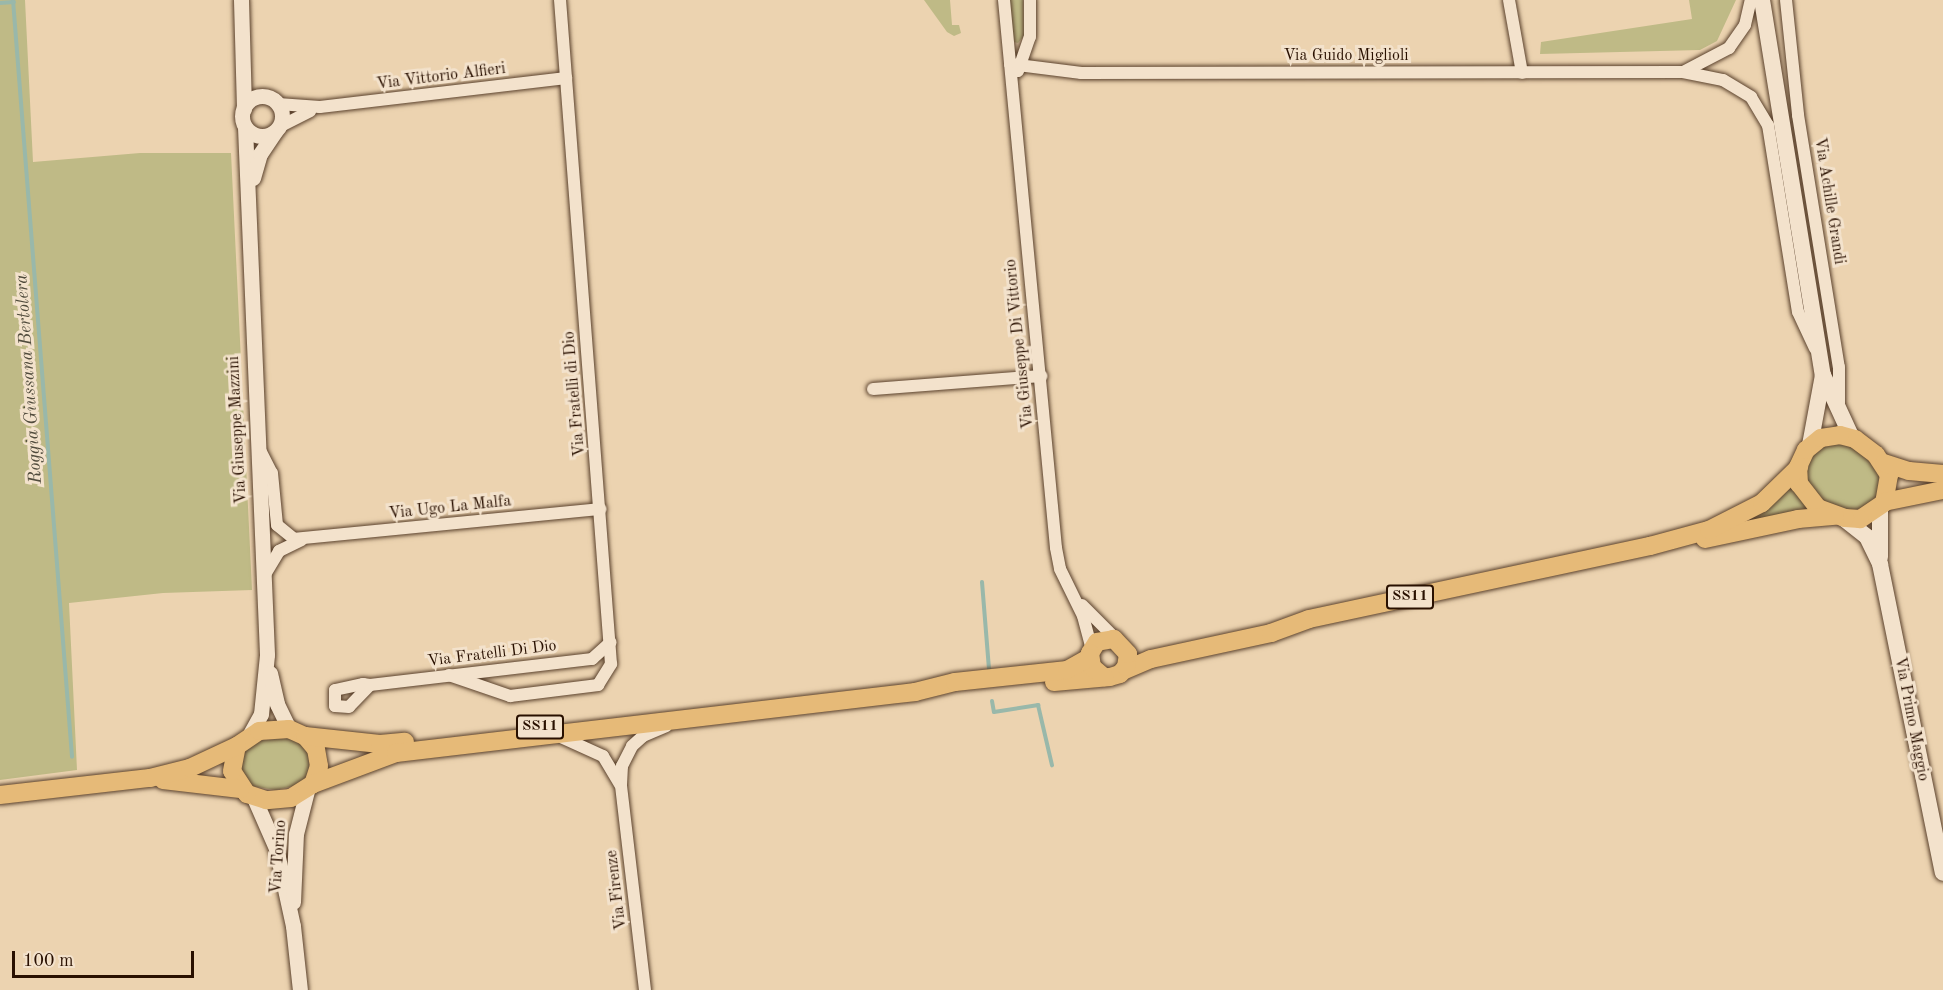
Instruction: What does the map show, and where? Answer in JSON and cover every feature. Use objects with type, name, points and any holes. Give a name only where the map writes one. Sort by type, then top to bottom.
[{"type":"main road","points":[[1762,0],[1821,354],[1823,375],[1810,445]]},
{"type":"main road","points":[[1823,375],[1852,438],[1884,463],[1909,471],[1943,474]]},
{"type":"main road","points":[[1810,445],[1830,435],[1852,438]]},
{"type":"main road","name":"SS11","points":[[1650,546],[1734,519],[1768,499],[1799,467],[1810,445]]},
{"type":"main road","points":[[1882,505],[1890,482],[1884,463]]},
{"type":"main road","points":[[1799,467],[1799,484],[1807,499],[1840,517]]},
{"type":"main road","name":"SS11","points":[[150,778],[291,798],[396,753],[561,737],[672,723],[701,717],[915,692],[956,692],[1117,676],[1125,670],[1152,659],[1271,633],[1309,619],[1650,546],[1840,517],[1860,519],[1882,505],[1943,490]]},
{"type":"main road","name":"Via Primo Maggio","points":[[1882,505],[1880,564],[1943,873]]},
{"type":"main road","name":"Via Primo Maggio","points":[[1840,517],[1867,537],[1880,564]]},
{"type":"main road","name":"SS11","points":[[915,692],[955,682],[1067,670],[1090,654],[1102,639],[1152,647],[1268,621],[1309,619]]},
{"type":"main road","points":[[1122,644],[1129,661],[1125,670]]},
{"type":"main road","points":[[1090,654],[1094,670],[1104,677]]},
{"type":"main road","name":"SS11","points":[[0,795],[150,778],[190,768],[243,740],[297,732],[389,744],[628,718],[701,717]]},
{"type":"main road","points":[[297,732],[319,760],[310,788]]},
{"type":"main road","points":[[243,740],[232,771],[247,793]]},
{"type":"street","name":"Via Giuseppe Mazzini","points":[[241,0],[247,204],[267,655],[277,704],[297,732]]},
{"type":"street","name":"Via Fratelli di Dio","points":[[449,675],[503,696],[598,685],[610,668],[611,642],[560,0]]},
{"type":"street","name":"Via Giuseppe Di Vittorio","points":[[1004,0],[1005,40],[1015,65]]},
{"type":"street","name":"Via Giuseppe Di Vittorio","points":[[1030,0],[1029,41],[1015,65],[1013,86],[1056,548],[1060,569],[1073,595],[1090,654]]},
{"type":"street","points":[[1509,0],[1522,73]]},
{"type":"street","points":[[1683,72],[1729,48],[1745,25],[1751,0]]},
{"type":"street","name":"Via Achille Grandi","points":[[1786,0],[1798,115],[1839,367],[1839,407]]},
{"type":"street","points":[[1005,40],[1015,48],[1029,41]]},
{"type":"street","name":"Via Giuseppe Mazzini","points":[[242,56],[250,79],[273,100]]},
{"type":"street","name":"Via Guido Miglioli","points":[[1015,65],[1081,73],[1683,72],[1706,75],[1735,85],[1763,112],[1798,312],[1821,354]]},
{"type":"street","name":"Via Vittorio Alfieri","points":[[273,100],[321,107],[566,78]]},
{"type":"street","points":[[244,109],[255,98],[273,100],[282,115],[277,129],[258,136],[245,127]]},
{"type":"street","name":"Via Vittorio Alfieri","points":[[277,129],[321,107]]},
{"type":"street","name":"Via Giuseppe Mazzini","points":[[247,204],[257,160],[277,129]]},
{"type":"street","points":[[873,389],[1041,376]]},
{"type":"street","points":[[257,446],[272,473],[277,525],[287,537],[303,540]]},
{"type":"street","name":"Via Ugo La Malfa","points":[[263,580],[279,551],[303,540],[601,509]]},
{"type":"street","name":"Via Giuseppe Di Vittorio","points":[[1073,595],[1122,644]]},
{"type":"street","name":"Via Fratelli Di Dio","points":[[369,685],[592,659],[611,642]]},
{"type":"street","name":"Via Giuseppe Mazzini","points":[[243,740],[261,714],[267,655]]},
{"type":"street","name":"Via Fratelli di Dio","points":[[503,669],[496,686],[503,696]]},
{"type":"street","name":"Via Firenze","points":[[645,990],[621,786],[622,766],[632,746],[643,736],[672,723]]},
{"type":"street","name":"Via Firenze","points":[[561,737],[603,756],[621,786]]},
{"type":"street","name":"Via Torino","points":[[293,926],[296,834],[310,788]]},
{"type":"street","name":"Via Torino","points":[[247,793],[276,848],[293,926],[300,990]]},
{"type":"shaded area","points":[[0,0],[25,0],[33,162],[140,153],[231,153],[252,590],[163,593],[69,603],[77,770],[0,780]]},
{"type":"shaded area","points":[[924,0],[950,0],[952,25],[959,25],[961,33],[954,36],[947,32]]},
{"type":"shaded area","points":[[1008,0],[1023,0],[1024,36],[1018,43],[1014,42]]},
{"type":"shaded area","points":[[1689,0],[1736,0],[1717,41],[1700,50],[1540,54],[1541,42],[1692,19]]},
{"type":"shaded area","points":[[1827,444],[1849,445],[1872,460],[1882,477],[1879,497],[1855,512],[1824,502],[1806,482],[1805,472],[1810,458]]},
{"type":"shaded area","points":[[1791,483],[1813,511],[1737,524]]},
{"type":"shaded area","points":[[290,738],[298,740],[312,755],[307,779],[298,785],[276,790],[250,786],[239,772],[244,749],[255,741]]},
{"type":"waterway","name":"Roggia Giussana Bertolera","points":[[13,0],[72,757]]},
{"type":"waterway","points":[[0,3],[14,2]]},
{"type":"waterway","points":[[982,582],[989,669]]},
{"type":"waterway","points":[[992,701],[994,712],[1038,705],[1052,765]]}]
